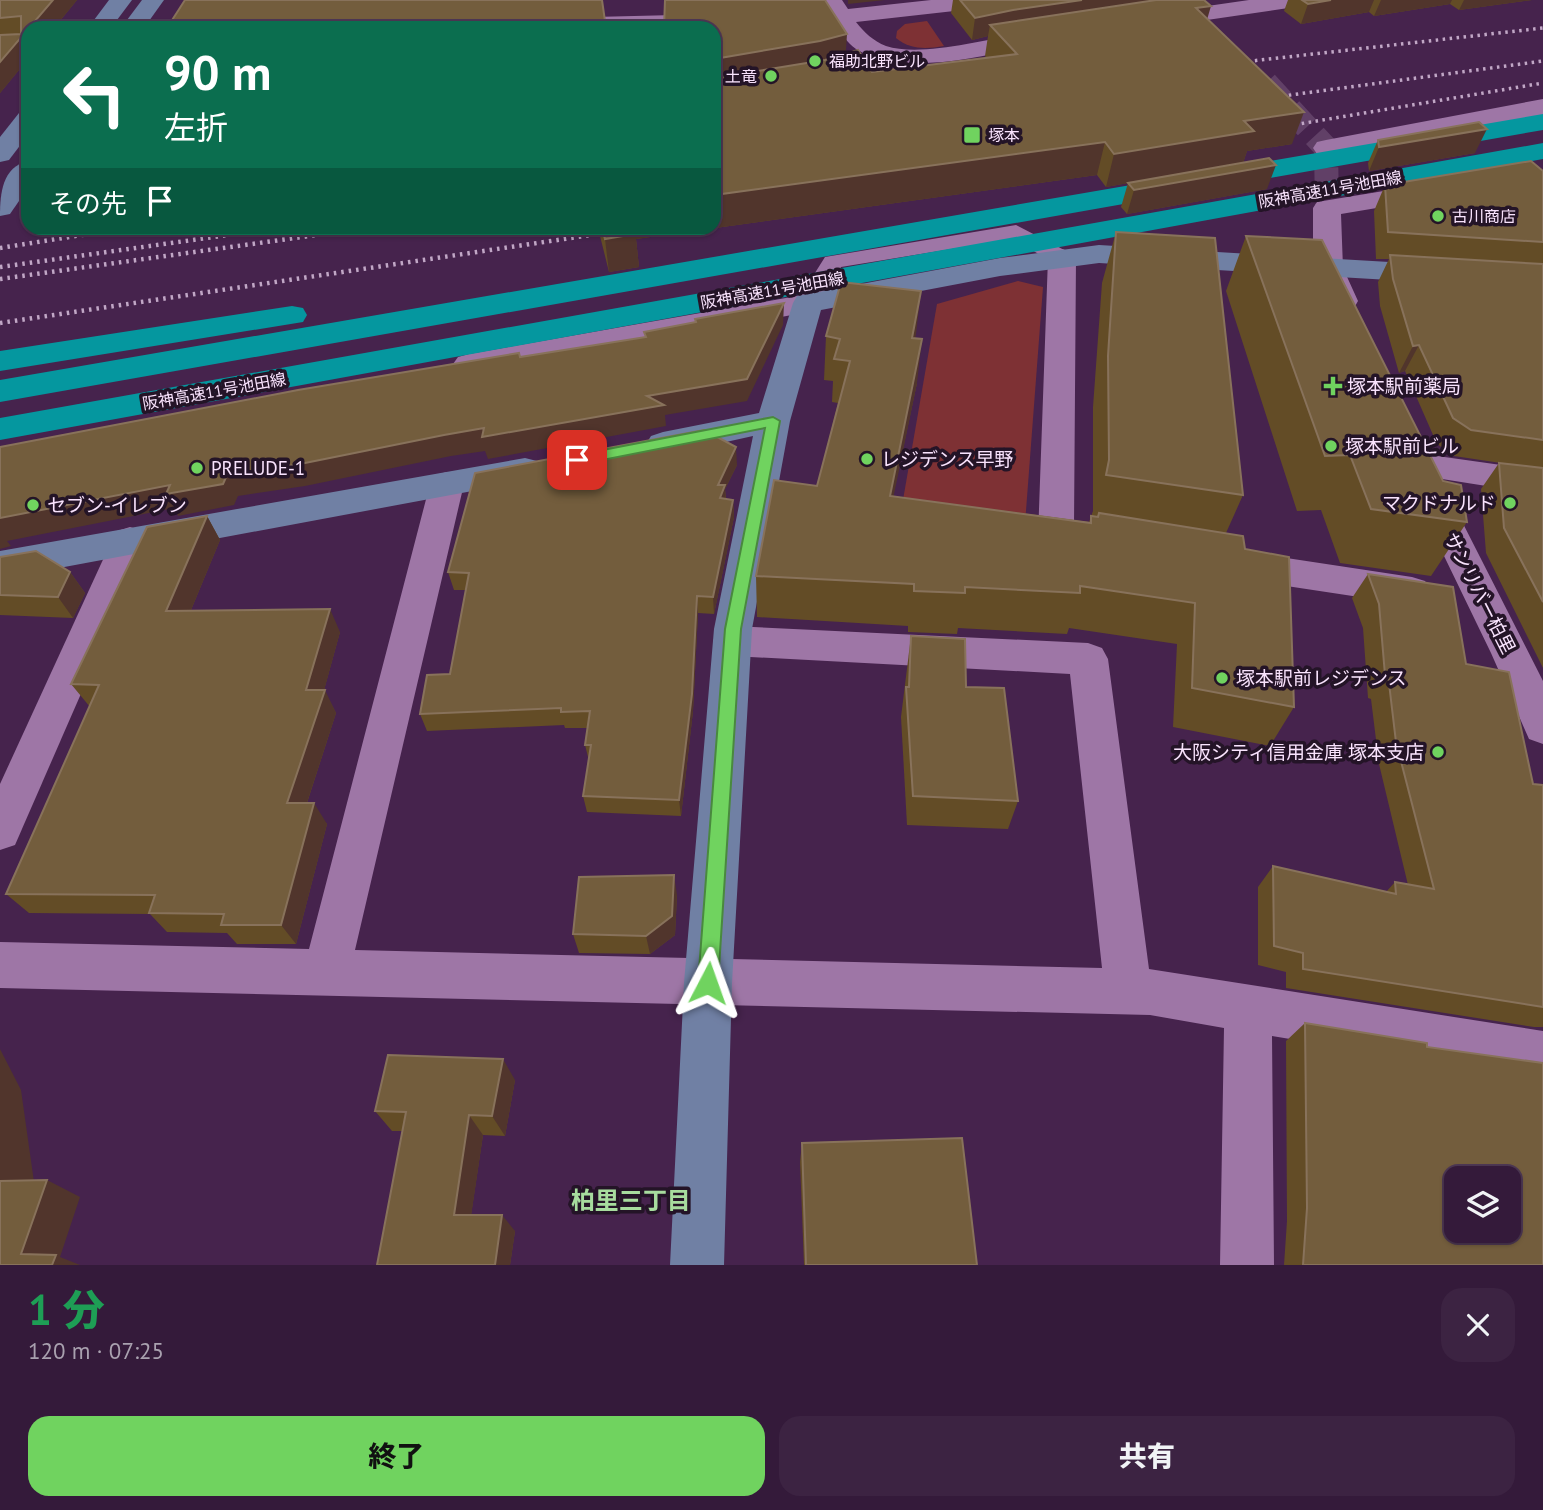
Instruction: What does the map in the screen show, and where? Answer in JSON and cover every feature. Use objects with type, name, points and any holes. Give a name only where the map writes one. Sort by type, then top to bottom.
[{"type":"highway","name":"阪神高速11号池田線","points":[[0,391],[1543,122]]},
{"type":"highway","name":"阪神高速11号池田線","points":[[0,429],[1543,151]]},
{"type":"highway","points":[[0,361],[230,324],[477,291],[726,266]]},
{"type":"street","points":[[104,21],[121,0]]},
{"type":"street","points":[[137,21],[153,0]]},
{"type":"street","points":[[622,0],[626,21]]},
{"type":"street","points":[[763,20],[837,9],[989,0],[1010,41]]},
{"type":"street","points":[[1134,23],[1196,7],[1295,0]]},
{"type":"street","points":[[1196,7],[1219,32]]},
{"type":"street","points":[[837,9],[864,44],[904,58]]},
{"type":"street","points":[[721,21],[735,21]]},
{"type":"street","points":[[866,69],[904,58],[955,53],[1065,33]]},
{"type":"street","points":[[1326,148],[1543,107]]},
{"type":"street","points":[[0,154],[21,127]]},
{"type":"street","points":[[1356,330],[1328,268],[1327,208],[1543,172]]},
{"type":"street","points":[[0,208],[21,179]]},
{"type":"street","points":[[0,450],[1000,267],[1062,258],[1099,254],[1543,280]]},
{"type":"street","points":[[1062,258],[1056,537],[1125,547]]},
{"type":"street","points":[[696,1265],[708,983],[733,641],[773,421],[808,303]]},
{"type":"street","points":[[639,449],[773,421]]},
{"type":"street","name":"サンリバー柏里","points":[[1543,483],[1410,452],[1485,602],[1527,656],[1543,727]]},
{"type":"street","points":[[0,565],[556,464]]},
{"type":"street","points":[[326,973],[447,484]]},
{"type":"street","points":[[0,831],[130,540]]},
{"type":"street","points":[[1208,560],[1485,602]]},
{"type":"street","points":[[733,641],[1088,659],[1128,992]]},
{"type":"street","points":[[0,965],[1150,992],[1543,1056]]},
{"type":"street","points":[[1247,1265],[1248,1008]]},
{"type":"shaded area","points":[[927,21],[944,46],[919,48],[896,38],[897,31],[905,24]]},
{"type":"shaded area","points":[[1018,281],[1043,287],[1024,537],[899,523],[937,304]]},
{"type":"building","points":[[0,0],[53,0],[35,21],[21,21],[21,16],[0,18]]},
{"type":"building","points":[[185,0],[602,0],[605,21],[172,21]]},
{"type":"building","points":[[665,0],[825,0],[847,34],[721,58],[721,21],[664,21]]},
{"type":"building","points":[[960,0],[1082,0],[975,18]]},
{"type":"building","points":[[1156,0],[1204,0],[1211,6],[1196,8],[1304,112],[1244,121],[1254,131],[1114,154],[1105,142],[721,194],[721,77],[825,60],[858,50],[872,72],[1017,54],[990,25]]},
{"type":"building","points":[[1302,0],[1331,0],[1308,4]]},
{"type":"building","points":[[21,34],[0,62],[0,35]]},
{"type":"building","points":[[1479,122],[1487,129],[1379,147],[1378,140]]},
{"type":"building","points":[[1269,158],[1276,165],[1134,190],[1128,183]]},
{"type":"building","points":[[1531,161],[1543,171],[1543,242],[1388,232],[1385,185]]},
{"type":"building","points":[[1116,232],[1215,238],[1243,495],[1106,475],[1109,460],[1108,356]]},
{"type":"building","points":[[604,235],[629,235],[605,239]]},
{"type":"building","points":[[1246,236],[1322,240],[1443,481],[1461,485],[1467,522],[1371,509],[1350,455],[1325,456]]},
{"type":"building","points":[[1390,255],[1543,264],[1543,440],[1471,430],[1453,418],[1419,345],[1413,346],[1393,279]]},
{"type":"building","points":[[841,282],[921,291],[912,338],[922,339],[890,496],[1091,523],[1091,516],[1098,517],[1099,513],[1243,536],[1245,549],[1289,557],[1294,707],[1192,688],[1195,603],[1080,586],[1080,593],[965,587],[965,593],[914,591],[914,584],[756,576],[774,480],[817,486],[850,361],[834,359],[840,339],[826,336]]},
{"type":"building","points":[[784,303],[747,379],[647,396],[664,405],[482,437],[484,428],[295,465],[227,475],[223,484],[166,494],[170,485],[0,518],[0,447],[298,390],[519,353],[520,357],[646,337],[644,332],[696,322],[695,319]]},
{"type":"building","points":[[704,430],[736,447],[718,485],[725,485],[720,498],[733,500],[713,597],[697,596],[692,694],[679,800],[583,796],[591,745],[585,745],[590,711],[561,712],[561,708],[420,714],[427,675],[450,674],[469,573],[448,572],[475,473]]},
{"type":"building","points":[[1499,463],[1543,468],[1543,602],[1504,528]]},
{"type":"building","points":[[207,516],[166,611],[330,609],[306,690],[325,690],[287,803],[314,803],[281,925],[221,925],[224,914],[149,913],[155,895],[6,894],[99,685],[71,684],[147,527]]},
{"type":"building","points":[[36,551],[70,572],[58,597],[0,595],[0,557]]},
{"type":"building","points":[[1368,574],[1453,587],[1466,664],[1509,672],[1533,784],[1543,785],[1543,1007],[1303,969],[1303,953],[1274,946],[1273,866],[1396,894],[1395,882],[1434,889],[1396,742],[1388,675],[1385,675],[1379,604]]},
{"type":"building","points":[[911,636],[965,639],[966,687],[1004,688],[1018,801],[913,796],[906,687],[909,687]]},
{"type":"building","points":[[674,875],[672,916],[646,936],[573,934],[579,877]]},
{"type":"building","points":[[1305,1023],[1427,1043],[1427,1047],[1543,1063],[1543,1265],[1303,1265],[1307,1208]]},
{"type":"building","points":[[388,1055],[503,1059],[492,1116],[469,1115],[454,1215],[502,1215],[495,1265],[377,1265],[406,1112],[375,1111]]},
{"type":"building","points":[[962,1138],[977,1265],[806,1265],[802,1143]]},
{"type":"building","points":[[47,1180],[21,1254],[56,1255],[52,1265],[0,1265],[0,1181]]},
{"type":"tunnel","points":[[1266,83],[1326,148],[1327,208]]},
{"type":"railway","points":[[1234,63],[1543,28]]},
{"type":"railway","points":[[1268,98],[1543,61]]},
{"type":"railway","points":[[1281,127],[1543,83]]},
{"type":"railway","points":[[0,248],[82,235]]},
{"type":"railway","points":[[0,267],[228,235]]},
{"type":"railway","points":[[0,279],[317,235]]},
{"type":"railway","points":[[0,323],[591,235]]},
{"type":"place","name":"福助北野ビル","points":[[815,61]]},
{"type":"place","name":"土竜","points":[[771,76]]},
{"type":"place","name":"塚本","points":[[972,135]]},
{"type":"place","name":"古川商店","points":[[1438,216]]},
{"type":"place","name":"塚本駅前薬局","points":[[1333,386]]},
{"type":"place","name":"塚本駅前ビル","points":[[1331,446]]},
{"type":"place","name":"レジデンス早野","points":[[867,459]]},
{"type":"place","name":"PRELUDE-1","points":[[197,468]]},
{"type":"place","name":"マクドナルド","points":[[1510,503]]},
{"type":"place","name":"セブン-イレブン","points":[[33,505]]},
{"type":"place","name":"塚本駅前レジデンス","points":[[1222,678]]},
{"type":"place","name":"大阪シティ信用金庫 塚本支店","points":[[1438,752]]},
{"type":"district","name":"柏里三丁目","points":[[631,1200]]},
{"type":"route","points":[[577,460],[773,421],[733,629],[708,983]]}]
